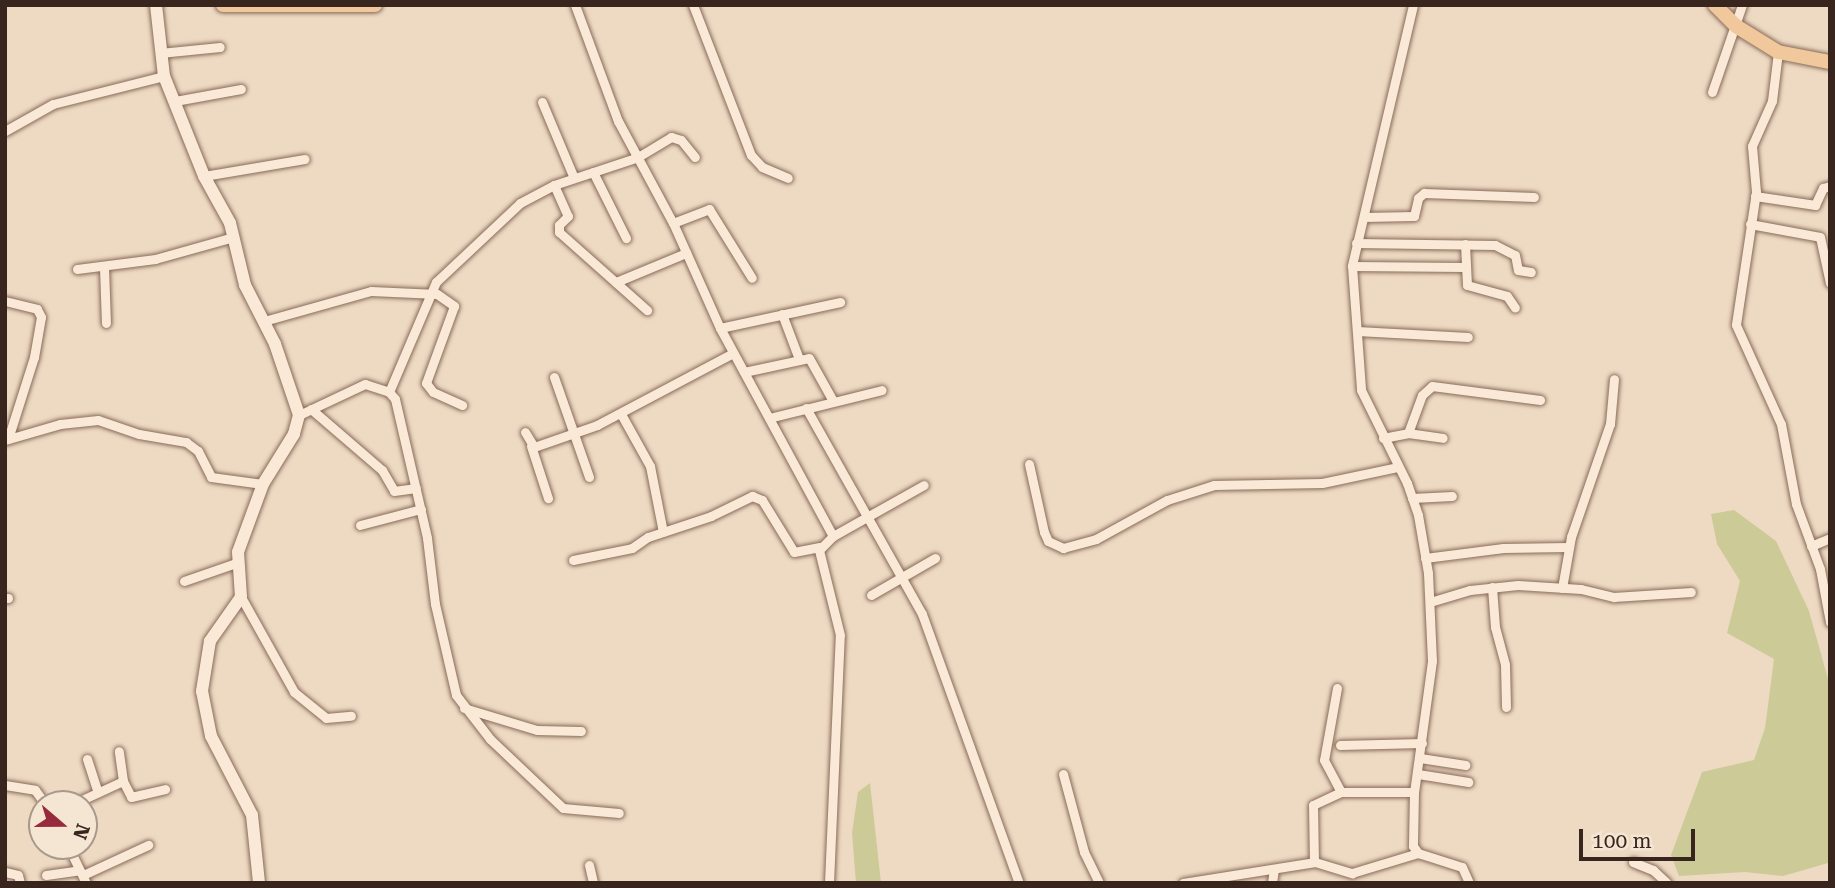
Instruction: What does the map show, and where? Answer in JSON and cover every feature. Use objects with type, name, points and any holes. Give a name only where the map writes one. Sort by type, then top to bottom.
[{"type":"main road","points":[[222,5],[374,5]]},
{"type":"main road","points":[[1715,5],[1736,26],[1778,52],[1830,62]]},
{"type":"street","points":[[156,5],[164,76],[204,176],[224,209],[234,237],[245,285],[305,412],[382,470],[394,491],[416,488]]},
{"type":"street","points":[[575,5],[618,121],[674,223],[720,328],[833,536]]},
{"type":"street","points":[[693,5],[751,155],[762,167],[788,178]]},
{"type":"street","points":[[1413,5],[1352,266],[1361,390],[1412,498],[1425,558],[1430,602],[1432,661],[1414,792],[1413,846],[1418,853]]},
{"type":"street","points":[[1712,92],[1742,5]]},
{"type":"street","points":[[160,53],[220,47]]},
{"type":"street","points":[[1778,52],[1772,101],[1752,146],[1755,196],[1736,325],[1781,424],[1790,454],[1796,504],[1821,569],[1830,622]]},
{"type":"street","points":[[5,131],[53,104],[164,76]]},
{"type":"street","points":[[175,101],[241,89]]},
{"type":"street","points":[[542,102],[573,178]]},
{"type":"street","points":[[389,392],[430,292],[447,269],[501,218],[554,185],[638,156],[674,136],[695,157]]},
{"type":"street","points":[[204,176],[305,159]]},
{"type":"street","points":[[593,172],[626,238]]},
{"type":"street","points":[[554,185],[568,216],[558,230],[647,310]]},
{"type":"street","points":[[1755,196],[1815,205],[1823,188],[1830,186]]},
{"type":"street","points":[[1364,216],[1414,216],[1418,198],[1424,193],[1534,197]]},
{"type":"street","points":[[674,223],[709,209],[752,278]]},
{"type":"street","points":[[1750,224],[1820,237],[1830,283]]},
{"type":"street","points":[[77,269],[104,267],[234,237]]},
{"type":"street","points":[[1356,243],[1465,244],[1509,249],[1518,270],[1531,272]]},
{"type":"street","points":[[1465,244],[1464,267],[1467,285],[1507,296],[1515,308]]},
{"type":"street","points":[[616,282],[686,253]]},
{"type":"street","points":[[1352,266],[1464,267]]},
{"type":"street","points":[[104,267],[106,323]]},
{"type":"street","points":[[264,321],[371,291],[430,292],[454,306],[426,383],[433,392],[462,405]]},
{"type":"street","points":[[5,301],[34,307],[41,317],[34,357],[7,440]]},
{"type":"street","points":[[720,328],[840,302]]},
{"type":"street","points":[[782,314],[799,359]]},
{"type":"street","points":[[1357,331],[1468,337]]},
{"type":"street","points":[[531,446],[621,414],[733,353]]},
{"type":"street","points":[[744,372],[799,359],[813,359],[833,401]]},
{"type":"street","points":[[554,377],[589,477]]},
{"type":"street","points":[[1562,588],[1569,547],[1610,425],[1614,379]]},
{"type":"street","points":[[351,716],[326,718],[294,692],[241,597],[236,563],[263,484],[305,412],[354,386],[365,384],[389,392],[400,411],[421,509],[451,681],[463,707],[563,808],[619,813]]},
{"type":"street","points":[[1408,433],[1422,395],[1432,386],[1540,400]]},
{"type":"street","points":[[769,418],[882,390]]},
{"type":"street","points":[[806,408],[926,626],[1019,883]]},
{"type":"street","points":[[621,414],[650,466],[663,532]]},
{"type":"street","points":[[7,440],[60,424],[98,419],[139,433],[186,442],[198,451],[211,477],[263,484]]},
{"type":"street","points":[[525,432],[548,498]]},
{"type":"street","points":[[1383,438],[1408,433],[1443,438]]},
{"type":"street","points":[[1029,464],[1044,532],[1048,541],[1063,548],[1096,539],[1167,500],[1214,485],[1322,482],[1398,467]]},
{"type":"street","points":[[573,560],[632,548],[663,532],[755,496],[792,550],[804,553],[820,547],[833,536],[924,485]]},
{"type":"street","points":[[1412,498],[1452,496]]},
{"type":"street","points":[[360,525],[421,509]]},
{"type":"street","points":[[1811,546],[1830,538]]},
{"type":"street","points":[[820,547],[840,635],[830,883]]},
{"type":"street","points":[[1425,558],[1503,548],[1569,547]]},
{"type":"street","points":[[871,596],[934,558]]},
{"type":"street","points":[[184,581],[236,563]]},
{"type":"street","points":[[1430,602],[1492,587],[1562,588],[1614,597],[1690,592]]},
{"type":"street","points":[[1492,587],[1495,627],[1505,665],[1506,707]]},
{"type":"street","points":[[241,597],[210,641],[202,703],[221,759],[252,815],[259,883]]},
{"type":"street","points":[[1337,688],[1324,760],[1341,792]]},
{"type":"street","points":[[463,707],[537,730],[581,732]]},
{"type":"street","points":[[1340,745],[1422,743]]},
{"type":"street","points":[[119,751],[123,781],[131,797],[165,789]]},
{"type":"street","points":[[87,758],[97,790]]},
{"type":"street","points":[[1420,758],[1465,765]]},
{"type":"street","points":[[1063,774],[1084,852],[1099,883]]},
{"type":"street","points":[[1418,774],[1468,782]]},
{"type":"street","points":[[98,792],[123,781]]},
{"type":"street","points":[[5,785],[35,790]]},
{"type":"street","points":[[1314,862],[1312,807],[1341,792],[1414,792]]},
{"type":"street","points":[[46,874],[83,876],[148,845]]},
{"type":"street","points":[[1183,883],[1314,862],[1352,873],[1418,853],[1462,867],[1469,883]]},
{"type":"street","points":[[75,860],[83,876]]},
{"type":"street","points":[[1633,862],[1653,870],[1667,883]]},
{"type":"street","points":[[589,865],[593,883]]},
{"type":"street","points":[[1272,883],[1274,869]]},
{"type":"street","points":[[1340,883],[1343,871]]},
{"type":"street","points":[[5,872],[18,875],[19,883]]},
{"type":"shaded area","points":[[1734,510],[1776,541],[1809,611],[1830,686],[1830,869],[1828,863],[1783,876],[1745,872],[1679,876],[1671,855],[1702,772],[1754,760],[1765,728],[1774,659],[1727,633],[1740,581],[1717,544],[1711,514]]},
{"type":"shaded area","points":[[870,783],[881,883],[856,883],[852,833],[858,792]]}]
